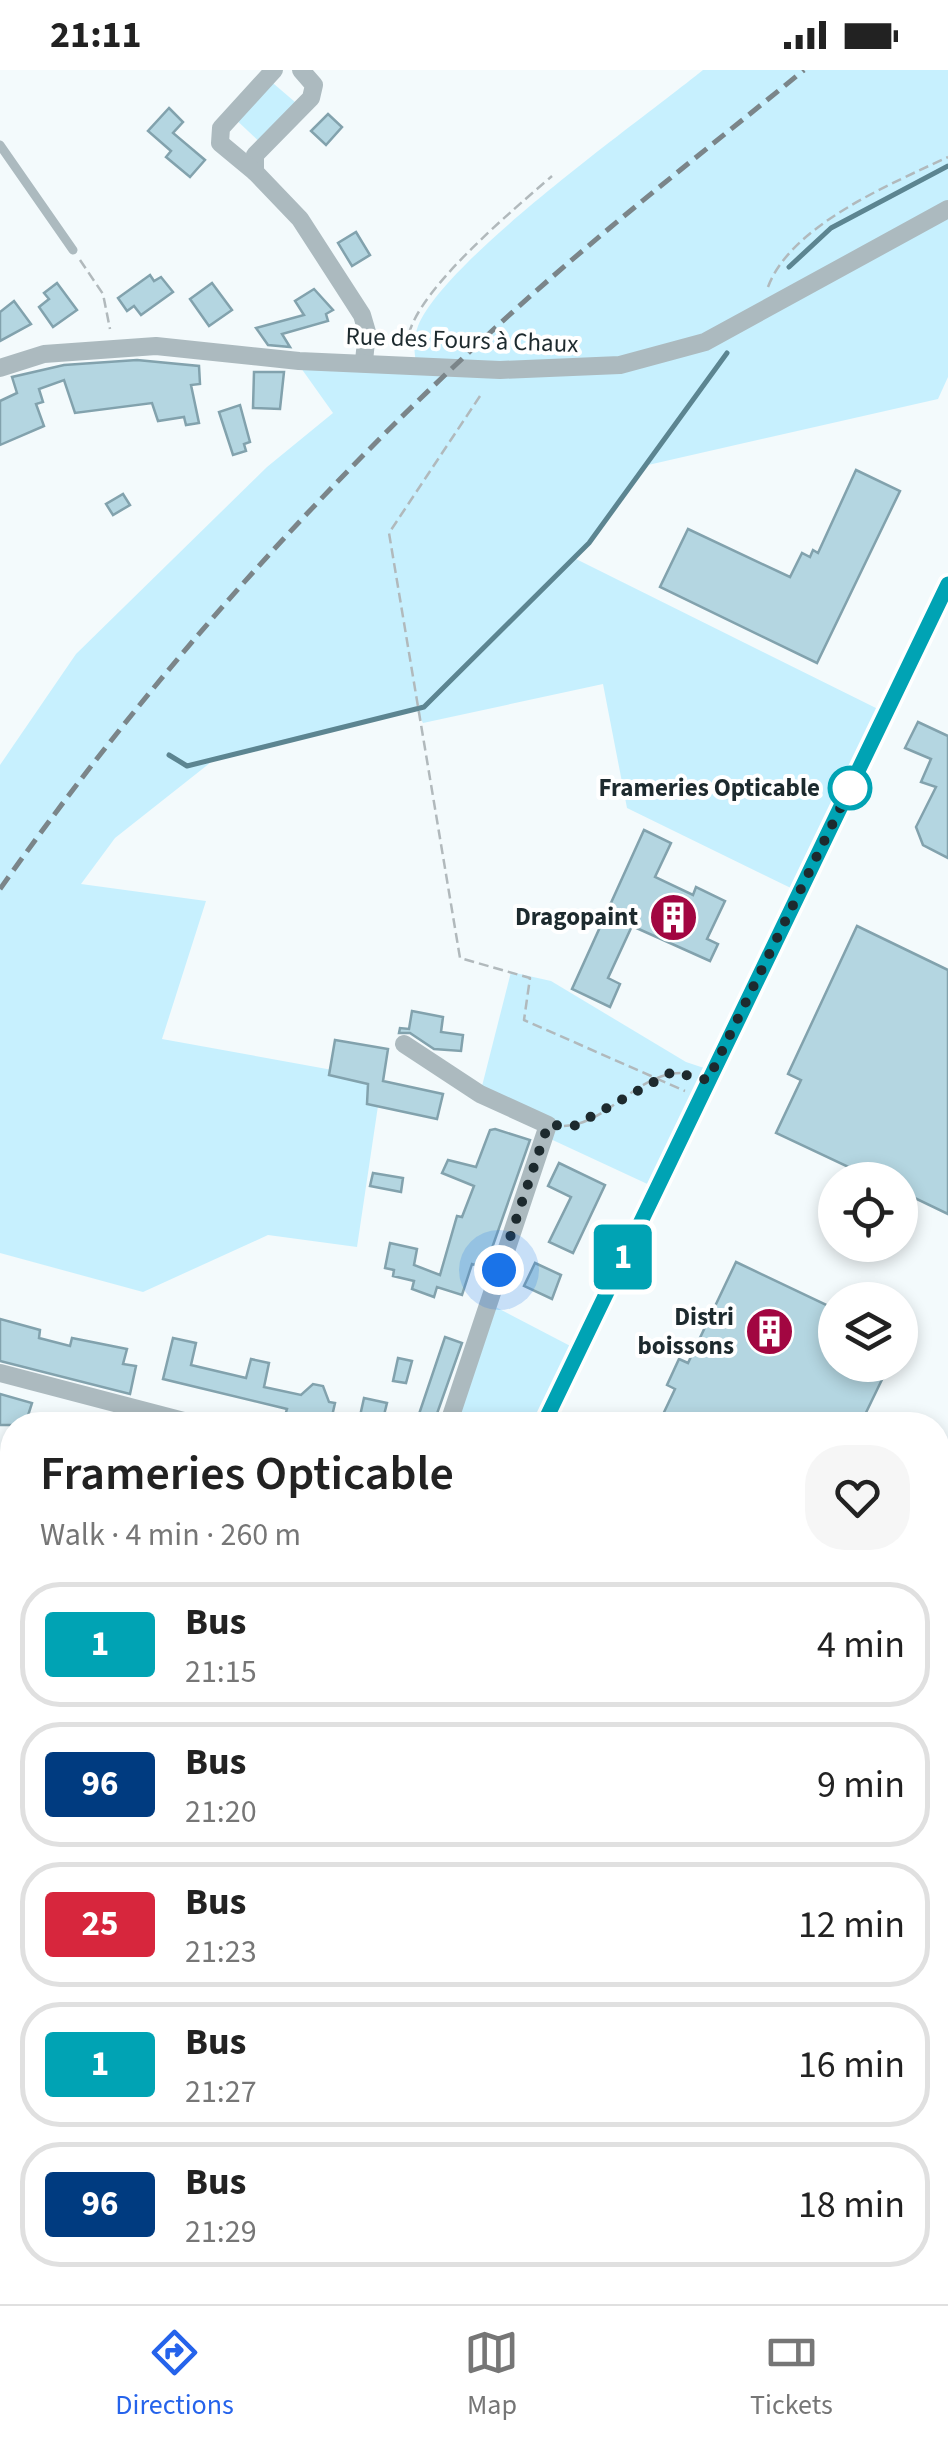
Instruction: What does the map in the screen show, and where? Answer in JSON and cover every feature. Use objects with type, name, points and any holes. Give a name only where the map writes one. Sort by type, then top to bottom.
[{"type":"street","points":[[274,70],[220,128],[220,143],[255,172],[300,219],[362,315],[368,332],[364,361]]},
{"type":"street","points":[[255,172],[255,155],[311,98],[314,84],[300,70]]},
{"type":"street","name":"Rue des Fours à Chaux","points":[[0,368],[44,354],[156,346],[299,361],[587,370],[663,356],[705,342],[948,209]]},
{"type":"street","points":[[548,1412],[948,584]]},
{"type":"street","points":[[404,1044],[480,1094],[548,1125],[452,1412]]},
{"type":"street","points":[[0,1373],[113,1412]]},
{"type":"lane","points":[[0,144],[74,250]]},
{"type":"path","points":[[759,312],[773,274],[811,231],[948,157]]},
{"type":"path","points":[[416,363],[409,353],[406,334],[414,315],[480,242],[552,176]]},
{"type":"path","points":[[74,250],[103,294],[111,347]]},
{"type":"path","points":[[480,396],[388,533],[460,958],[530,978],[524,1020],[657,1078],[704,1089]]},
{"type":"path","points":[[548,1125],[574,1126],[657,1078],[684,1072],[704,1089]]},
{"type":"shaded area","points":[[703,70],[948,70],[948,377],[938,399],[648,465],[574,558],[886,713],[799,892],[627,808],[603,684],[423,723],[416,709],[215,759],[115,838],[81,884],[206,901],[162,1039],[382,1079],[357,1247],[268,1235],[143,1292],[0,1253],[0,765],[76,654],[267,467],[333,413],[301,368],[416,363],[414,344],[418,326],[435,298],[465,265],[547,192]]},
{"type":"shaded area","points":[[267,78],[302,108],[264,146],[232,116]]},
{"type":"shaded area","points":[[511,972],[551,981],[686,1062],[713,1071],[656,1188],[544,1136],[547,1125],[480,1094]]},
{"type":"shaded area","points":[[488,1303],[578,1350],[549,1412],[455,1412]]},
{"type":"building","points":[[169,108],[183,122],[173,133],[205,160],[190,177],[166,157],[171,151],[148,131]]},
{"type":"building","points":[[328,114],[342,127],[326,145],[311,131]]},
{"type":"building","points":[[356,232],[370,255],[352,266],[338,243]]},
{"type":"building","points":[[150,275],[154,281],[161,277],[173,292],[141,315],[134,306],[127,311],[118,298]]},
{"type":"building","points":[[57,283],[77,310],[53,327],[39,307],[49,299],[44,293]]},
{"type":"building","points":[[212,283],[232,310],[209,326],[190,299]]},
{"type":"building","points":[[314,289],[333,310],[326,314],[328,321],[282,334],[290,347],[268,345],[256,328],[304,315],[295,301]]},
{"type":"building","points":[[14,301],[31,324],[0,341],[0,312]]},
{"type":"building","points":[[137,360],[199,366],[200,384],[191,385],[199,423],[186,425],[184,417],[158,421],[152,403],[75,413],[64,380],[39,389],[43,402],[36,404],[44,426],[0,445],[0,401],[17,393],[12,377],[64,365]]},
{"type":"building","points":[[254,372],[284,372],[280,409],[253,408]]},
{"type":"building","points":[[240,405],[250,442],[244,444],[246,451],[233,455],[219,412]]},
{"type":"building","points":[[856,470],[900,491],[817,663],[660,587],[688,529],[790,577],[802,553],[810,557],[813,550],[818,553]]},
{"type":"building","points":[[123,494],[130,505],[113,515],[106,504]]},
{"type":"building","points":[[918,722],[948,736],[948,858],[923,845],[916,827],[936,787],[921,782],[931,759],[905,748]]},
{"type":"building","points":[[644,830],[671,843],[655,877],[693,895],[696,887],[725,901],[707,939],[718,944],[710,961],[632,926],[608,978],[620,984],[610,1007],[572,989]]},
{"type":"building","points":[[857,926],[948,970],[948,1214],[918,1200],[918,1162],[838,1162],[776,1133],[801,1080],[788,1074]]},
{"type":"building","points":[[412,1011],[443,1017],[441,1032],[463,1035],[461,1051],[434,1049],[410,1033],[399,1033],[400,1028],[409,1029]]},
{"type":"building","points":[[335,1040],[388,1049],[383,1081],[443,1094],[437,1119],[367,1104],[368,1084],[329,1075]]},
{"type":"building","points":[[490,1130],[530,1140],[485,1268],[472,1264],[462,1295],[437,1287],[434,1297],[412,1289],[414,1281],[393,1276],[394,1270],[385,1268],[390,1243],[417,1249],[414,1265],[440,1275],[457,1216],[462,1217],[474,1186],[442,1173],[448,1160],[476,1167]]},
{"type":"building","points":[[559,1163],[605,1185],[573,1253],[549,1242],[571,1197],[548,1186]]},
{"type":"building","points":[[373,1173],[403,1178],[401,1192],[370,1186]]},
{"type":"building","name":"Distri boissons","points":[[736,1262],[818,1301],[818,1382],[881,1382],[866,1412],[664,1412],[675,1389],[667,1385],[679,1359],[688,1363]]},
{"type":"building","points":[[535,1263],[561,1275],[552,1299],[524,1286]]},
{"type":"building","points":[[0,1319],[40,1330],[39,1338],[70,1346],[72,1338],[127,1349],[123,1364],[136,1366],[130,1394],[0,1361]]},
{"type":"building","points":[[445,1337],[462,1343],[438,1412],[420,1412]]},
{"type":"building","points":[[173,1338],[196,1343],[191,1365],[246,1378],[251,1359],[269,1363],[264,1387],[301,1395],[313,1384],[323,1386],[329,1402],[335,1403],[333,1412],[286,1412],[287,1409],[163,1379]]},
{"type":"building","points":[[398,1358],[412,1361],[406,1383],[393,1381]]},
{"type":"building","points":[[0,1394],[32,1403],[29,1412],[0,1412]]},
{"type":"building","points":[[364,1398],[387,1403],[385,1412],[361,1412]]},
{"type":"waterway","points":[[789,267],[831,228],[948,166]]},
{"type":"waterway","points":[[169,755],[187,766],[424,707],[589,543],[727,353]]},
{"type":"railway","points":[[0,889],[166,673],[348,470],[558,272],[804,70]]},
{"type":"bus line","name":"1","points":[[549,1412],[948,584]]},
{"type":"place","name":"Frameries Opticable","points":[[850,788]]},
{"type":"place","name":"Dragopaint","points":[[673,917]]},
{"type":"place","name":"Distri boissons","points":[[769,1331]]},
{"type":"route","points":[[499,1270],[548,1125],[574,1126],[672,1072],[708,1080],[850,788]]}]
